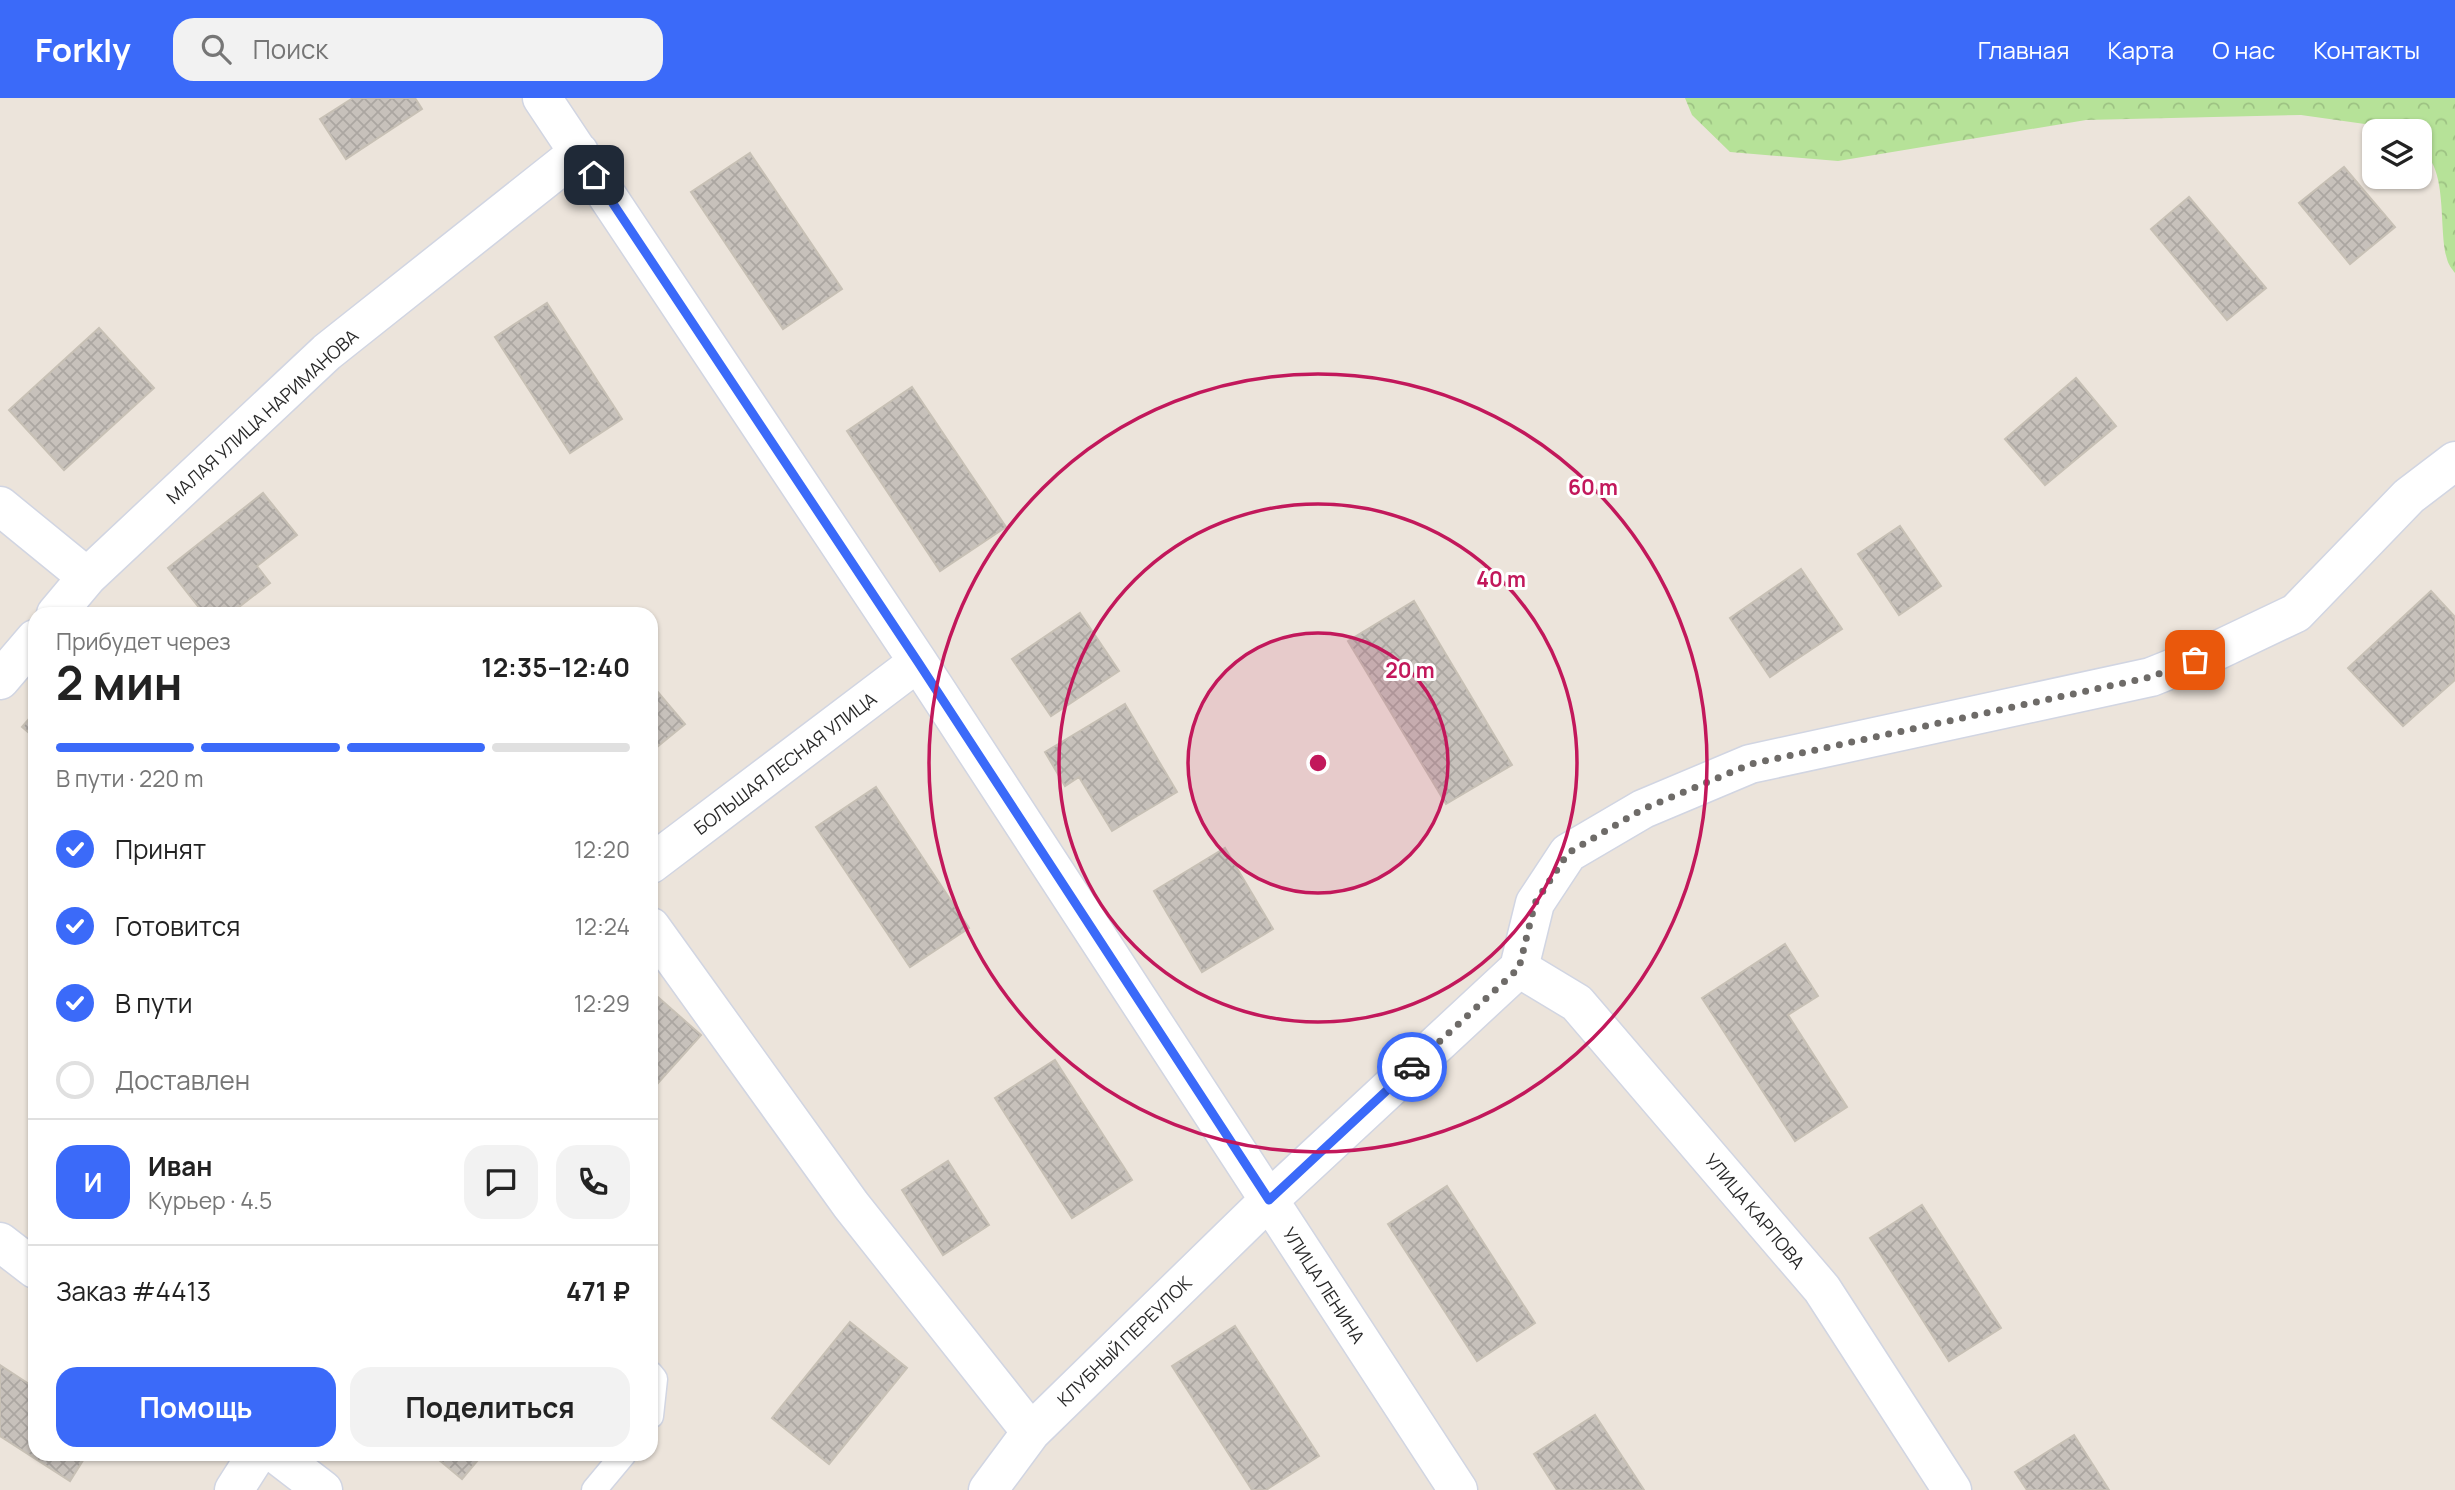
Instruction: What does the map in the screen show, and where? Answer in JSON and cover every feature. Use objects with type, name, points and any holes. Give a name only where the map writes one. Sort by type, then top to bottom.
[{"type":"street","name":"УЛИЦА ЛЕНИНА","points":[[542,98],[918,662],[1458,1490]]},
{"type":"street","name":"МАЛАЯ УЛИЦА НАРИМАНОВА","points":[[62,607],[88,577],[327,352],[579,152]]},
{"type":"street","points":[[1519,968],[1535,903],[1568,853],[1643,809],[1751,764],[2151,677],[2216,652],[2296,612],[2409,496],[2455,461]]},
{"type":"street","points":[[0,506],[88,577]]},
{"type":"street","points":[[0,680],[28,647]]},
{"type":"street","name":"БОЛЬШАЯ ЛЕСНАЯ УЛИЦА","points":[[658,859],[918,662]]},
{"type":"street","points":[[658,938],[851,1205],[1031,1432]]},
{"type":"street","name":"КЛУБНЫЙ ПЕРЕУЛОК","points":[[988,1490],[1031,1432],[1269,1200],[1519,968]]},
{"type":"street","name":"УЛИЦА КАРПОВА","points":[[1519,968],[1577,1003],[1822,1289],[1952,1490]]},
{"type":"street","points":[[0,1242],[28,1264]]},
{"type":"street","points":[[234,1490],[253,1461]]},
{"type":"street","points":[[285,1461],[323,1490]]},
{"type":"lane","points":[[593,1490],[618,1461]]},
{"type":"green space","points":[[1685,98],[2455,98],[2455,273],[2448,263],[2444,247],[2439,184],[2432,164],[2432,119],[2362,119],[2362,124],[2301,115],[2086,120],[1838,161],[1730,152],[1692,115]]},
{"type":"building","points":[[353,98],[415,98],[422,109],[346,159],[320,119]]},
{"type":"building","points":[[750,153],[842,289],[783,329],[691,192]]},
{"type":"building","points":[[2344,167],[2395,227],[2350,264],[2299,203]]},
{"type":"building","points":[[2189,197],[2266,288],[2227,320],[2151,229]]},
{"type":"building","points":[[547,303],[622,419],[570,453],[495,337]]},
{"type":"building","points":[[99,328],[154,388],[64,470],[9,410]]},
{"type":"building","points":[[2076,378],[2116,426],[2045,485],[2005,439]]},
{"type":"building","points":[[912,387],[1006,527],[940,571],[847,431]]},
{"type":"building","points":[[263,493],[297,535],[257,566],[270,583],[239,607],[199,607],[168,568]]},
{"type":"building","points":[[1900,526],[1941,586],[1899,615],[1858,554]]},
{"type":"building","points":[[1801,569],[1842,629],[1770,677],[1730,618]]},
{"type":"building","points":[[2431,591],[2455,617],[2455,680],[2403,726],[2348,668]]},
{"type":"building","points":[[1414,601],[1512,765],[1446,804],[1348,641]]},
{"type":"building","points":[[1080,613],[1119,671],[1051,716],[1012,659]]},
{"type":"building","points":[[658,692],[685,724],[658,746]]},
{"type":"building","points":[[1125,704],[1177,792],[1112,831],[1079,777],[1065,786],[1045,752]]},
{"type":"building","points":[[28,720],[28,732],[22,727]]},
{"type":"building","points":[[876,787],[969,928],[910,967],[816,827]]},
{"type":"building","points":[[1225,848],[1273,929],[1202,972],[1154,891]]},
{"type":"building","points":[[1785,944],[1818,996],[1788,1015],[1847,1107],[1795,1141],[1702,998]]},
{"type":"building","points":[[658,997],[701,1035],[658,1083]]},
{"type":"building","points":[[1055,1060],[1132,1180],[1072,1218],[995,1098]]},
{"type":"building","points":[[948,1161],[989,1225],[943,1255],[902,1190]]},
{"type":"building","points":[[1447,1186],[1535,1323],[1477,1361],[1388,1224]]},
{"type":"building","points":[[1922,1205],[2001,1328],[1949,1361],[1870,1238]]},
{"type":"building","points":[[850,1322],[907,1368],[829,1464],[772,1418]]},
{"type":"building","points":[[1235,1326],[1319,1456],[1266,1490],[1252,1490],[1172,1366]]},
{"type":"building","points":[[0,1365],[28,1383],[28,1454],[0,1436]]},
{"type":"building","points":[[1595,1415],[1644,1490],[1557,1490],[1534,1454]]},
{"type":"building","points":[[2074,1435],[2109,1490],[2027,1490],[2015,1472]]},
{"type":"building","points":[[39,1461],[83,1461],[70,1481]]},
{"type":"building","points":[[440,1461],[477,1461],[462,1479]]},
{"type":"way so far","points":[[1412,1067],[1519,968],[1535,903],[1568,853],[1643,809],[1751,764],[2151,677],[2195,660]]},
{"type":"route","points":[[594,175],[918,662],[1269,1200],[1412,1067]]}]
